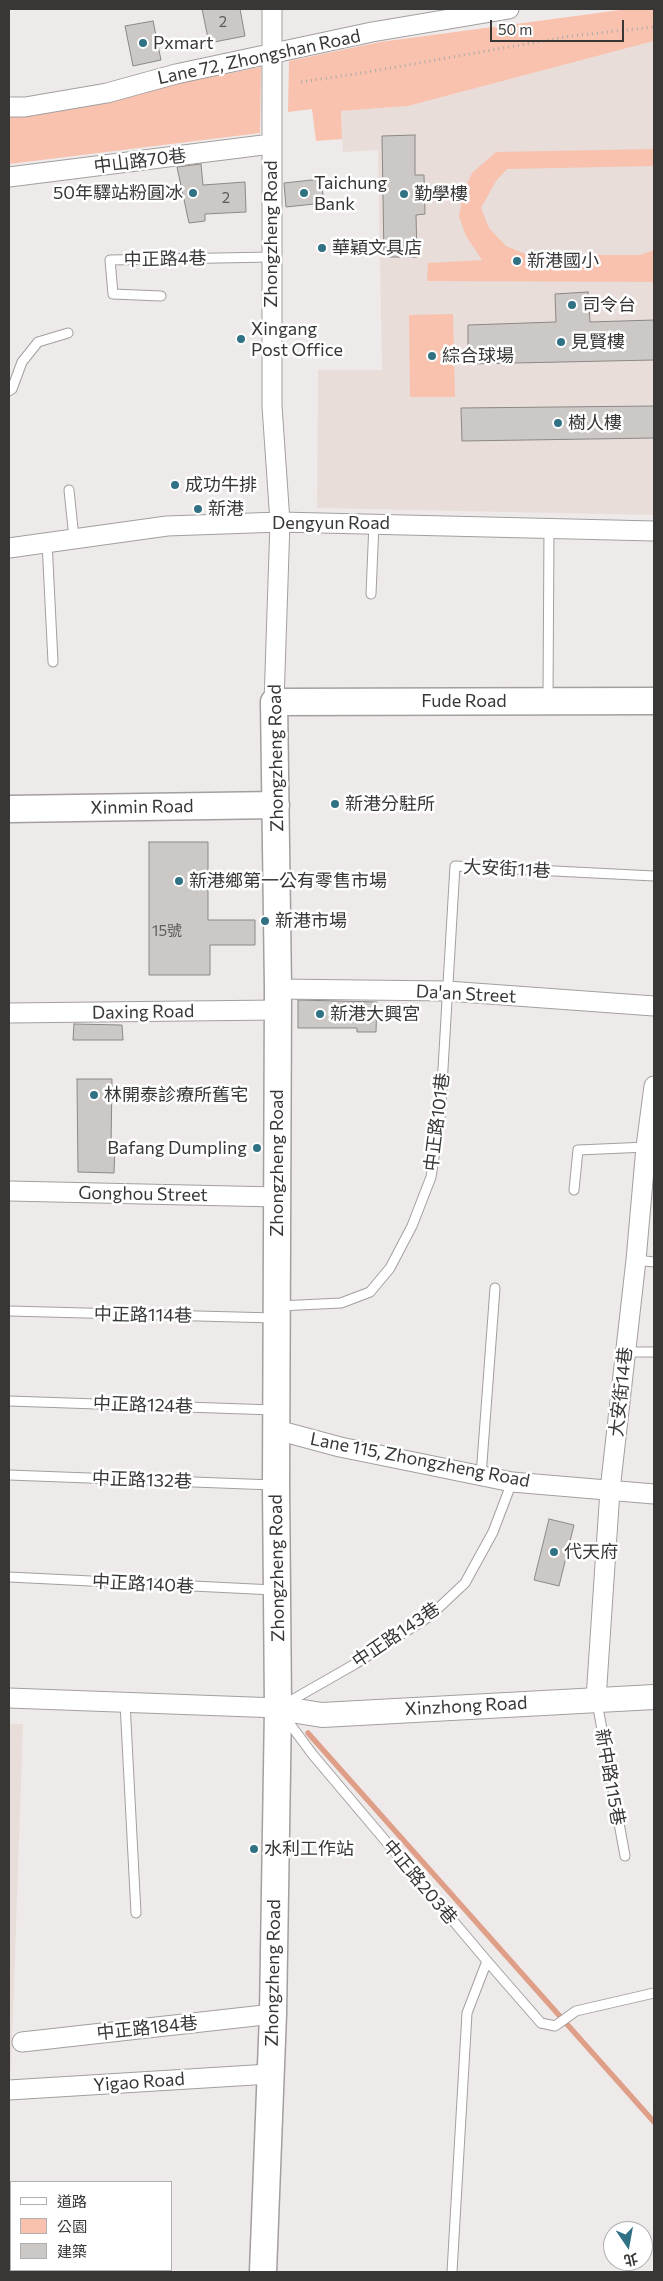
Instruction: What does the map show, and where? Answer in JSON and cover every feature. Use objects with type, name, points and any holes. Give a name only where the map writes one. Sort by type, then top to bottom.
[{"type":"main road","name":"Fude Road","points":[[274,702],[654,701]]},
{"type":"main road","name":"Zhongzheng Road","points":[[263,2272],[273,2014],[278,1708],[276,1485],[278,999],[274,702]]},
{"type":"main road","name":"Xinmin Road","points":[[9,809],[276,805]]},
{"type":"street","name":"Zhongzheng Road","points":[[272,9],[272,406],[280,522],[274,702]]},
{"type":"street","name":"Lane 72, Zhongshan Road","points":[[9,108],[107,93],[176,74],[372,32],[509,9]]},
{"type":"street","name":"中山路70巷","points":[[9,176],[271,144]]},
{"type":"street","name":"Dengyun Road","points":[[9,548],[167,526],[280,522],[654,531]]},
{"type":"street","name":"Da'an Street","points":[[278,999],[447,991],[654,1006]]},
{"type":"street","name":"Daxing Road","points":[[9,1013],[278,999]]},
{"type":"street","name":"大安街14巷","points":[[596,1699],[610,1490],[625,1352],[645,1261],[654,1086]]},
{"type":"street","name":"Gonghou Street","points":[[9,1191],[278,1197]]},
{"type":"street","name":"Lane 115, Zhongzheng Road","points":[[277,1420],[340,1447],[481,1476],[512,1482],[654,1494]]},
{"type":"street","name":"Xinzhong Road","points":[[278,1708],[322,1715],[654,1697]]},
{"type":"street","points":[[9,1698],[278,1708]]},
{"type":"street","name":"中正路184巷","points":[[22,2042],[273,2014]]},
{"type":"street","name":"Yigao Road","points":[[9,2090],[270,2074]]},
{"type":"lane","name":"中正路4巷","points":[[161,296],[113,294],[110,260],[272,257]]},
{"type":"lane","points":[[9,391],[12,389],[22,362],[38,342],[68,333]]},
{"type":"lane","points":[[69,490],[74,538]]},
{"type":"lane","points":[[371,594],[374,523]]},
{"type":"lane","points":[[548,701],[549,527]]},
{"type":"lane","points":[[47,542],[53,662]]},
{"type":"lane","name":"大安街11巷","points":[[447,991],[455,866],[654,876]]},
{"type":"lane","name":"中正路101巷","points":[[277,1312],[341,1303],[370,1292],[390,1268],[412,1226],[431,1177],[440,1119],[447,991]]},
{"type":"lane","points":[[574,1190],[578,1150],[650,1148]]},
{"type":"lane","points":[[481,1476],[495,1288]]},
{"type":"lane","name":"中正路114巷","points":[[9,1311],[277,1312]]},
{"type":"lane","points":[[625,1352],[654,1352]]},
{"type":"lane","name":"中正路124巷","points":[[9,1401],[277,1420]]},
{"type":"lane","name":"中正路132巷","points":[[9,1476],[276,1485]]},
{"type":"lane","name":"中正路143巷","points":[[278,1708],[355,1664],[430,1616],[465,1583],[492,1532],[512,1482]]},
{"type":"lane","name":"中正路140巷","points":[[9,1577],[277,1590]]},
{"type":"lane","name":"新中路115巷","points":[[596,1699],[625,1856]]},
{"type":"lane","points":[[125,1702],[136,1913]]},
{"type":"lane","name":"中正路203巷","points":[[278,1708],[313,1755],[487,1961],[542,2023],[555,2026],[576,2011],[654,1993]]},
{"type":"lane","points":[[452,2272],[467,2013],[487,1961]]},
{"type":"path","points":[[301,82],[571,36],[654,27]]},
{"type":"shaded area","name":"新港國小","points":[[654,41],[654,515],[317,508],[318,370],[382,370],[378,150],[343,152],[341,111],[408,106]]},
{"type":"shaded area","points":[[9,1724],[23,1724],[11,2071],[9,2071]]},
{"type":"green space","points":[[628,9],[654,9],[654,41],[408,106],[341,111],[342,139],[316,141],[312,109],[288,112],[289,61],[380,42]]},
{"type":"green space","points":[[261,67],[260,133],[9,164],[9,115],[29,115],[108,103],[175,84]]},
{"type":"green space","points":[[654,149],[654,166],[507,169],[496,181],[481,208],[489,228],[506,246],[528,255],[640,255],[654,250],[654,282],[427,281],[428,263],[482,260],[466,236],[459,216],[463,193],[472,173],[496,152]]},
{"type":"green space","name":"綜合球場","points":[[453,314],[455,397],[410,397],[409,315]]},
{"type":"building","points":[[202,9],[240,9],[245,36],[209,43]]},
{"type":"building","name":"Pxmart","points":[[153,21],[161,60],[133,66],[125,26]]},
{"type":"building","name":"勤學樓","points":[[415,135],[415,175],[424,175],[425,214],[416,215],[417,257],[384,257],[382,136]]},
{"type":"building","points":[[201,164],[203,185],[245,182],[246,212],[205,214],[205,221],[189,223],[177,167]]},
{"type":"building","name":"Taichung Bank","points":[[321,179],[324,203],[286,207],[284,183]]},
{"type":"building","name":"見賢樓","points":[[588,292],[590,322],[654,320],[654,360],[468,364],[468,325],[556,322],[555,294]]},
{"type":"building","name":"樹人樓","points":[[654,406],[654,438],[462,441],[461,408]]},
{"type":"building","name":"新港鄉第一公有零售市場","points":[[149,842],[208,842],[208,920],[255,920],[255,945],[210,945],[210,975],[149,975]]},
{"type":"building","points":[[298,1000],[377,1002],[376,1032],[357,1032],[357,1028],[298,1028]]},
{"type":"building","points":[[74,1024],[122,1025],[123,1040],[73,1040]]},
{"type":"building","points":[[77,1079],[112,1079],[111,1148],[115,1148],[114,1173],[78,1172]]},
{"type":"building","name":"代天府","points":[[549,1519],[574,1525],[559,1586],[534,1580]]},
{"type":"waterway","points":[[308,1733],[654,2122]]},
{"type":"place","name":"Pxmart","points":[[143,43]]},
{"type":"place","name":"50年驛站粉圓冰","points":[[193,193]]},
{"type":"place","name":"Taichung Bank","points":[[304,193]]},
{"type":"place","name":"勤學樓","points":[[404,194]]},
{"type":"place","name":"華穎文具店","points":[[322,248]]},
{"type":"place","name":"新港國小","points":[[517,261]]},
{"type":"place","name":"司令台","points":[[572,305]]},
{"type":"place","name":"Xingang Post Office","points":[[241,339]]},
{"type":"place","name":"見賢樓","points":[[561,342]]},
{"type":"place","name":"綜合球場","points":[[432,356]]},
{"type":"place","name":"樹人樓","points":[[558,423]]},
{"type":"place","name":"成功牛排","points":[[175,485]]},
{"type":"place","name":"新港","points":[[198,509]]},
{"type":"place","name":"新港分駐所","points":[[335,804]]},
{"type":"place","name":"新港鄉第一公有零售市場","points":[[179,881]]},
{"type":"place","name":"新港市場","points":[[265,921]]},
{"type":"place","name":"新港大興宮","points":[[320,1014]]},
{"type":"place","name":"林開泰診療所舊宅","points":[[94,1095]]},
{"type":"place","name":"Bafang Dumpling","points":[[257,1148]]},
{"type":"place","name":"代天府","points":[[554,1552]]},
{"type":"place","name":"水利工作站","points":[[254,1849]]}]
